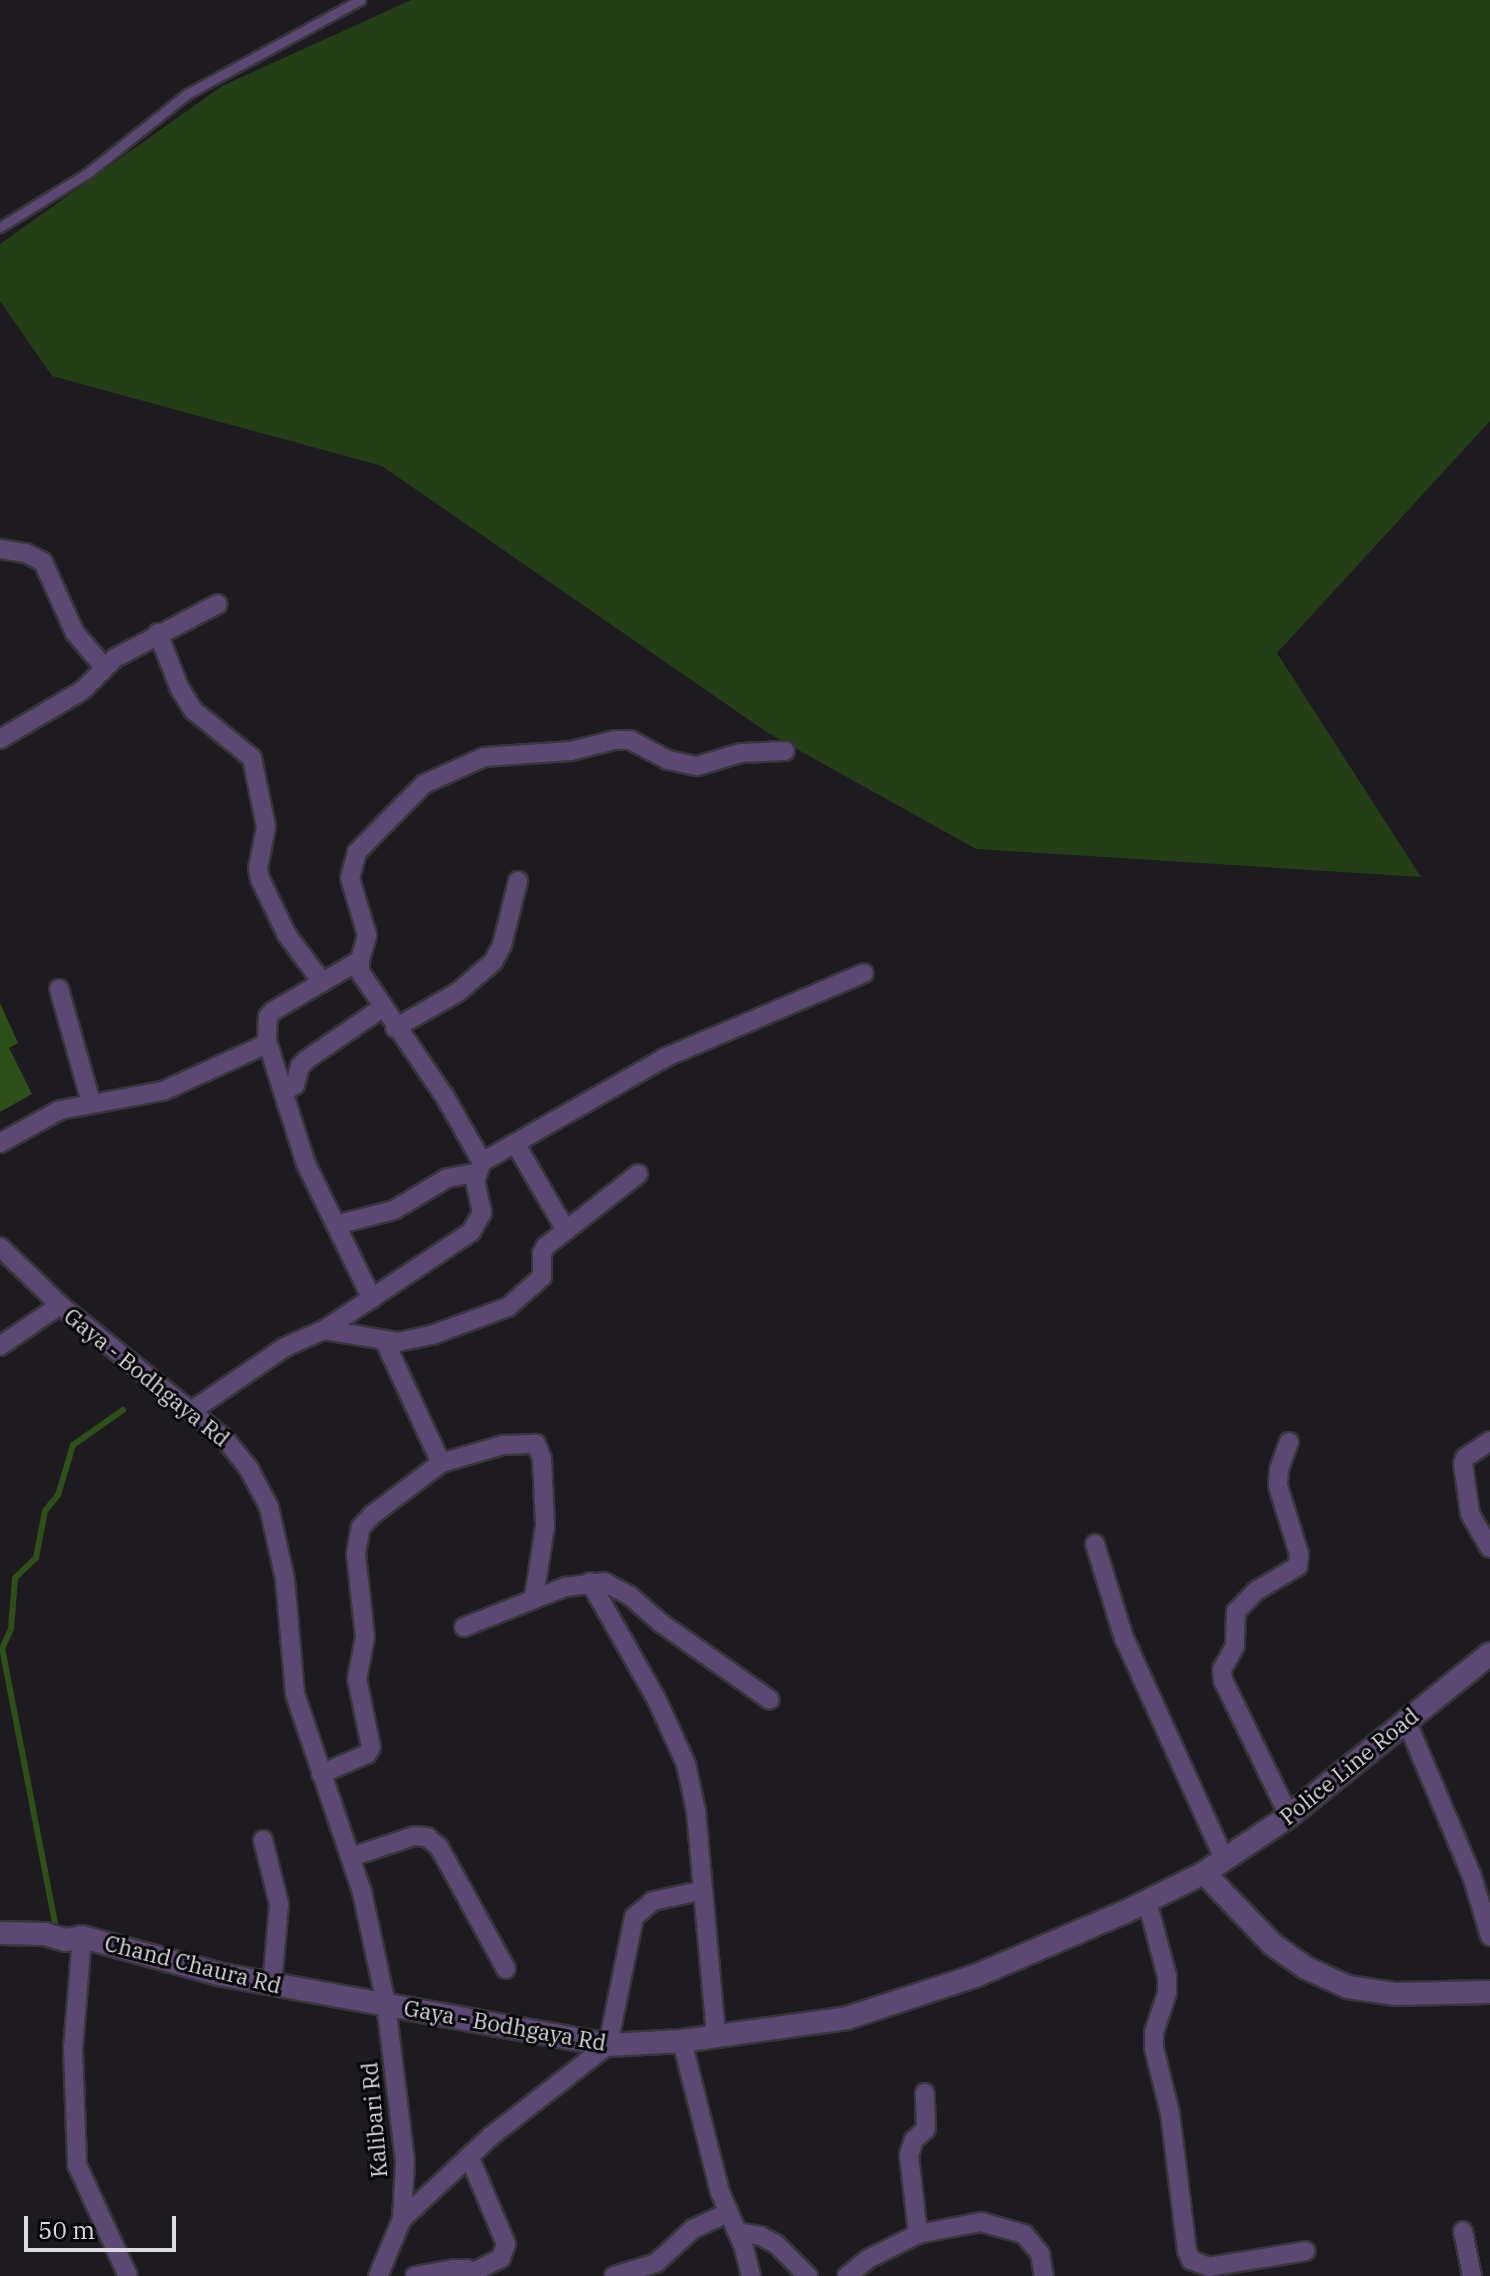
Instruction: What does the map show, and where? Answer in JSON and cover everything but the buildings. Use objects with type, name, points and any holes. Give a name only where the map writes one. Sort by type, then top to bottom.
[{"type":"street","points":[[0,549],[26,553],[43,562],[75,633],[104,667]]},
{"type":"street","points":[[0,739],[83,690],[104,667],[158,633],[218,604]]},
{"type":"street","points":[[158,633],[179,687],[193,710],[252,758],[266,827],[258,868],[260,879],[287,935],[322,982]]},
{"type":"street","points":[[193,1410],[285,1347],[324,1330],[471,1232],[482,1213],[479,1167],[445,1097],[395,1028],[360,972],[367,935],[350,878],[357,852],[403,803],[442,774],[484,757],[571,751],[615,740],[630,740],[668,760],[697,766],[741,753],[785,751]]},
{"type":"street","points":[[395,1028],[458,992],[493,962],[502,945],[518,881]]},
{"type":"street","points":[[360,960],[273,1011],[268,1017],[267,1041],[306,1164],[372,1299]]},
{"type":"street","points":[[336,1225],[394,1210],[447,1178],[479,1167],[515,1143],[664,1058],[864,973]]},
{"type":"street","points":[[59,989],[91,1102]]},
{"type":"street","points":[[283,1092],[295,1085],[300,1066],[306,1060],[382,1008]]},
{"type":"street","points":[[0,1143],[60,1110],[163,1091],[267,1041]]},
{"type":"street","points":[[515,1143],[565,1229]]},
{"type":"street","points":[[324,1330],[385,1342],[432,1335],[508,1307],[542,1277],[542,1253],[565,1229],[638,1174]]},
{"type":"street","name":"Gaya - Bodhgaya Rd","points":[[0,1247],[60,1305],[193,1410],[236,1450],[269,1507],[285,1579],[295,1694],[351,1857],[386,2004],[608,2045],[682,2041],[847,2018],[975,1976],[1204,1873]]},
{"type":"street","points":[[0,1346],[60,1305]]},
{"type":"street","points":[[385,1342],[441,1463]]},
{"type":"street","points":[[1490,1441],[1465,1458],[1463,1464],[1470,1514],[1490,1548]]},
{"type":"street","points":[[1289,1442],[1279,1470],[1278,1486],[1296,1539],[1298,1566],[1256,1591],[1236,1612],[1235,1646],[1222,1669],[1223,1680],[1289,1816]]},
{"type":"street","points":[[321,1774],[367,1754],[371,1747],[357,1679],[365,1637],[356,1554],[361,1527],[441,1463],[503,1445],[536,1444],[542,1459],[545,1526],[534,1598]]},
{"type":"street","points":[[1095,1544],[1124,1638],[1225,1861]]},
{"type":"street","points":[[590,1582],[656,1698],[686,1764],[696,1811],[700,1891],[716,2036]]},
{"type":"street","points":[[464,1627],[534,1598],[590,1582],[615,1586],[770,1700]]},
{"type":"street","name":"Police Line Road","points":[[1204,1873],[1289,1816],[1490,1654]]},
{"type":"street","points":[[1406,1720],[1472,1876],[1490,1936]]},
{"type":"street","points":[[351,1857],[414,1836],[427,1837],[439,1847],[506,1969]]},
{"type":"street","points":[[263,1840],[279,1904],[272,1985]]},
{"type":"street","points":[[1204,1873],[1272,1944],[1306,1968],[1348,1987],[1395,1994],[1490,1992]]},
{"type":"street","points":[[402,2219],[469,2156],[608,2045],[634,1917],[653,1901],[700,1891]]},
{"type":"street","points":[[1147,1901],[1167,1976],[1167,1993],[1154,2032],[1154,2048],[1170,2113],[1187,2251],[1198,2265],[1217,2271],[1306,2251]]},
{"type":"street","name":"Chand Chaura Rd","points":[[0,1933],[45,1934],[66,1940],[82,1937],[272,1985],[386,2004]]},
{"type":"street","points":[[82,1937],[73,2048],[77,2165],[128,2276]]},
{"type":"street","name":"Kalibari Rd","points":[[378,2276],[402,2219],[405,2162],[386,2004]]},
{"type":"street","points":[[682,2041],[728,2213],[738,2232],[751,2276]]},
{"type":"street","points":[[918,2234],[909,2155],[914,2140],[926,2129],[925,2093]]},
{"type":"street","points":[[415,2276],[454,2269],[476,2274],[501,2258],[506,2244],[469,2156]]},
{"type":"street","points":[[614,2276],[656,2263],[693,2229],[728,2213]]},
{"type":"street","points":[[847,2276],[868,2259],[918,2234],[981,2222],[1010,2229],[1033,2243],[1040,2254],[1044,2276]]},
{"type":"street","points":[[1463,2231],[1472,2276]]},
{"type":"street","points":[[738,2232],[761,2236],[777,2245],[808,2276]]},
{"type":"lane","points":[[0,227],[89,172],[187,94],[360,0]]},
{"type":"shaded area","points":[[411,0],[1490,0],[1490,421],[1277,653],[1421,877],[976,849],[768,733],[382,466],[52,376],[0,301],[0,244],[222,86]]},
{"type":"shaded area","points":[[0,1003],[18,1043],[9,1048],[32,1094],[0,1112]]},
{"type":"waterway","points":[[55,1923],[2,1649],[11,1629],[15,1578],[36,1558],[45,1511],[58,1495],[73,1445],[123,1410]]}]
